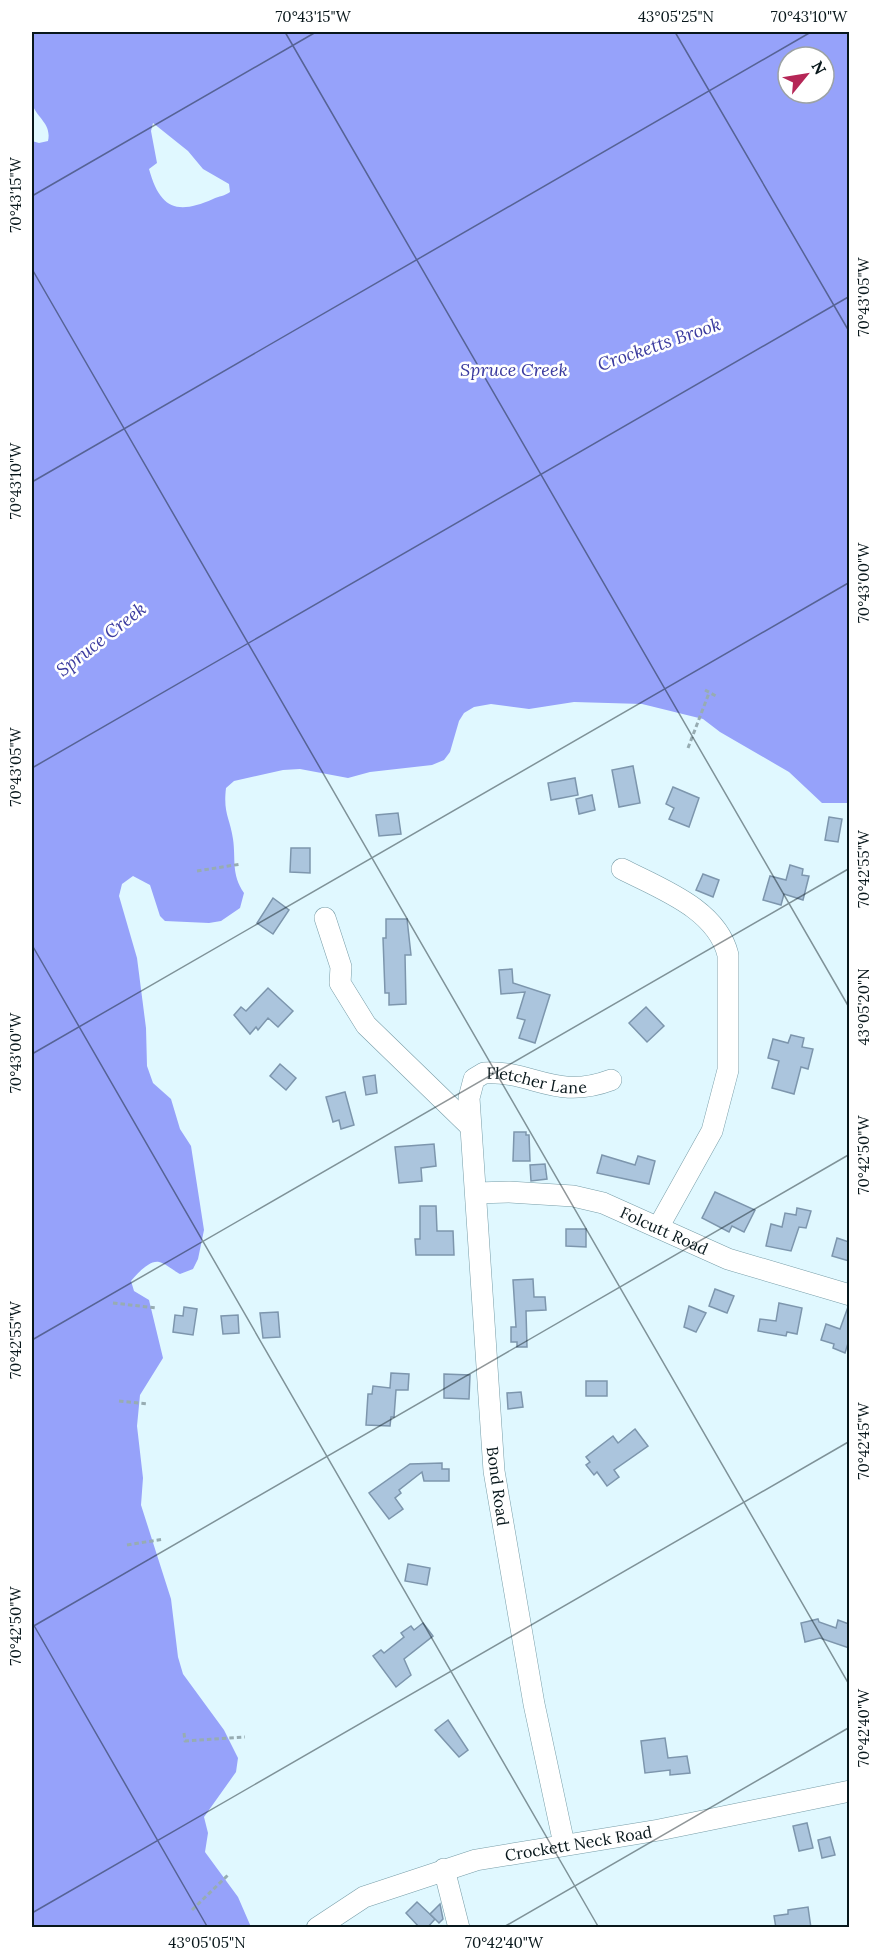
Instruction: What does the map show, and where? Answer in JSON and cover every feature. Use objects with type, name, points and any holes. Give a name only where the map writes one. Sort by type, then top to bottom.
[{"type":"street","points":[[622,869],[679,900],[709,920],[724,940],[728,955],[728,1070],[712,1131],[658,1226]]},
{"type":"street","points":[[325,918],[341,967],[340,983],[366,1025],[402,1057],[469,1125]]},
{"type":"street","name":"Fletcher Lane","points":[[469,1125],[471,1085],[478,1075],[484,1073],[509,1075],[572,1088],[593,1086],[611,1080]]},
{"type":"street","name":"Bond Road","points":[[469,1125],[476,1193],[494,1471],[534,1704],[564,1844]]},
{"type":"street","name":"Folcutt Road","points":[[476,1193],[509,1192],[573,1196],[617,1208],[746,1265],[849,1295]]},
{"type":"street","name":"Crockett Neck Road","points":[[317,1928],[364,1897],[476,1860],[659,1830],[849,1791]]},
{"type":"street","points":[[444,1869],[459,1928]]},
{"type":"path","points":[[688,748],[707,692],[716,696]]},
{"type":"path","points":[[197,871],[241,864]]},
{"type":"path","points":[[113,1303],[157,1308]]},
{"type":"path","points":[[119,1401],[148,1404]]},
{"type":"path","points":[[127,1545],[164,1539]]},
{"type":"path","points":[[184,1733],[185,1741],[245,1737]]},
{"type":"path","points":[[192,1910],[228,1875]]},
{"type":"water","name":"Spruce Creek","points":[[32,32],[849,32],[849,803],[822,803],[789,772],[720,732],[703,719],[642,704],[574,702],[529,709],[491,704],[474,707],[464,713],[459,721],[450,752],[444,760],[432,765],[370,772],[348,778],[300,769],[283,770],[234,781],[226,788],[225,804],[233,839],[237,880],[244,893],[240,908],[221,921],[209,923],[165,921],[160,916],[150,885],[133,876],[122,884],[119,896],[137,958],[146,1028],[147,1066],[153,1083],[171,1099],[180,1129],[191,1146],[204,1230],[198,1259],[193,1269],[180,1274],[164,1264],[155,1262],[143,1268],[131,1281],[134,1291],[149,1300],[163,1358],[140,1395],[137,1426],[143,1478],[141,1505],[171,1599],[178,1657],[183,1674],[224,1730],[238,1758],[236,1772],[204,1817],[208,1833],[205,1852],[238,1897],[251,1927],[32,1927],[32,141],[39,143],[48,141],[49,135],[46,125],[32,103],[30,78]],"holes":[[[153,123],[188,151],[203,169],[229,184],[230,192],[189,207],[172,205],[165,200],[153,182],[149,169],[157,163],[151,131]]]},
{"type":"building","points":[[633,766],[640,803],[619,807],[612,770]]},
{"type":"building","points":[[575,778],[578,795],[551,800],[548,783]]},
{"type":"building","points":[[673,787],[699,798],[689,827],[669,819],[674,808],[666,804]]},
{"type":"building","points":[[592,795],[595,810],[579,814],[576,799]]},
{"type":"building","points":[[398,813],[401,834],[379,836],[376,815]]},
{"type":"building","points":[[829,817],[842,819],[838,842],[825,840]]},
{"type":"building","points":[[291,848],[310,848],[310,873],[290,872]]},
{"type":"building","points":[[790,865],[803,869],[802,875],[809,876],[803,900],[784,894],[781,905],[763,900],[770,876],[786,880]]},
{"type":"building","points":[[703,874],[719,880],[713,897],[696,890]]},
{"type":"building","points":[[273,898],[289,910],[273,934],[257,923]]},
{"type":"building","points":[[386,919],[407,919],[411,955],[405,955],[406,1004],[389,1005],[389,993],[385,993],[383,938],[386,938]]},
{"type":"building","points":[[512,969],[513,983],[550,995],[535,1043],[519,1038],[525,1020],[517,1018],[525,992],[501,994],[499,970]]},
{"type":"building","points":[[268,988],[293,1011],[278,1027],[268,1018],[258,1030],[256,1027],[250,1034],[234,1015],[241,1007],[246,1011]]},
{"type":"building","points":[[646,1007],[664,1026],[647,1042],[629,1023]]},
{"type":"building","points":[[791,1035],[804,1038],[802,1047],[813,1049],[808,1069],[801,1067],[794,1094],[772,1088],[779,1061],[768,1058],[773,1039],[788,1043]]},
{"type":"building","points":[[280,1064],[296,1078],[286,1090],[270,1076]]},
{"type":"building","points":[[375,1075],[377,1093],[366,1095],[363,1077]]},
{"type":"building","points":[[345,1092],[354,1125],[341,1129],[339,1120],[333,1122],[326,1097]]},
{"type":"building","points":[[514,1132],[526,1132],[526,1135],[529,1135],[530,1161],[513,1161]]},
{"type":"building","points":[[434,1144],[436,1166],[421,1168],[422,1181],[399,1183],[395,1147]]},
{"type":"building","points":[[602,1155],[635,1165],[638,1156],[655,1161],[649,1184],[597,1173]]},
{"type":"building","points":[[545,1164],[547,1179],[531,1181],[530,1165]]},
{"type":"building","points":[[715,1192],[755,1210],[744,1232],[732,1226],[729,1232],[702,1218]]},
{"type":"building","points":[[420,1206],[436,1206],[437,1231],[453,1231],[454,1255],[416,1255],[415,1239],[420,1239]]},
{"type":"building","points":[[797,1208],[811,1211],[806,1228],[799,1227],[791,1251],[766,1246],[771,1224],[782,1227],[785,1213],[796,1215]]},
{"type":"building","points":[[566,1229],[586,1229],[586,1247],[566,1246]]},
{"type":"building","points":[[837,1238],[849,1242],[849,1261],[832,1256]]},
{"type":"building","points":[[533,1279],[534,1297],[545,1297],[546,1310],[526,1311],[527,1347],[517,1347],[517,1342],[511,1342],[511,1327],[516,1327],[513,1280]]},
{"type":"building","points":[[715,1289],[734,1296],[727,1313],[709,1306]]},
{"type":"building","points":[[779,1303],[802,1308],[797,1334],[787,1332],[786,1336],[758,1331],[760,1319],[776,1321]]},
{"type":"building","points":[[689,1306],[706,1313],[696,1332],[684,1327]]},
{"type":"building","points":[[184,1307],[197,1309],[193,1335],[173,1332],[175,1315],[183,1316]]},
{"type":"building","points":[[848,1307],[849,1340],[845,1353],[833,1348],[834,1344],[821,1340],[826,1324],[840,1329]]},
{"type":"building","points":[[278,1312],[280,1337],[263,1338],[260,1313]]},
{"type":"building","points":[[238,1315],[239,1333],[223,1334],[221,1316]]},
{"type":"building","points":[[391,1373],[409,1374],[408,1390],[396,1390],[394,1417],[391,1417],[390,1426],[366,1425],[368,1394],[372,1394],[373,1386],[390,1388]]},
{"type":"building","points":[[444,1374],[470,1375],[469,1399],[444,1398]]},
{"type":"building","points":[[586,1381],[607,1381],[607,1396],[586,1396]]},
{"type":"building","points":[[521,1392],[523,1407],[508,1409],[507,1393]]},
{"type":"building","points":[[635,1429],[648,1446],[614,1470],[619,1477],[607,1486],[597,1472],[594,1475],[586,1465],[590,1462],[586,1457],[613,1436],[618,1443]]},
{"type":"building","points":[[442,1463],[442,1469],[449,1469],[449,1481],[424,1481],[422,1472],[399,1490],[401,1493],[395,1498],[403,1509],[389,1519],[369,1493],[410,1464]]},
{"type":"building","points":[[408,1564],[430,1568],[427,1585],[405,1581]]},
{"type":"building","points":[[818,1619],[819,1622],[836,1628],[838,1620],[849,1624],[849,1648],[820,1638],[805,1642],[801,1623]]},
{"type":"building","points":[[423,1623],[433,1636],[404,1659],[411,1675],[396,1687],[373,1656],[381,1650],[384,1653],[404,1637],[401,1633],[411,1626],[414,1630]]},
{"type":"building","points":[[448,1720],[468,1750],[459,1757],[435,1730]]},
{"type":"building","points":[[665,1738],[668,1758],[687,1756],[690,1773],[670,1775],[670,1770],[645,1773],[641,1741]]},
{"type":"building","points":[[807,1823],[813,1848],[799,1851],[793,1826]]},
{"type":"building","points":[[830,1837],[835,1855],[822,1858],[818,1840]]},
{"type":"building","points":[[417,1902],[435,1919],[427,1928],[420,1928],[406,1913]]},
{"type":"building","points":[[440,1904],[443,1919],[439,1923],[430,1914]]},
{"type":"building","points":[[808,1907],[811,1928],[776,1928],[774,1916],[788,1914],[788,1910]]},
{"type":"water label","name":"Crocketts Brook","points":[[659,344]]}]
